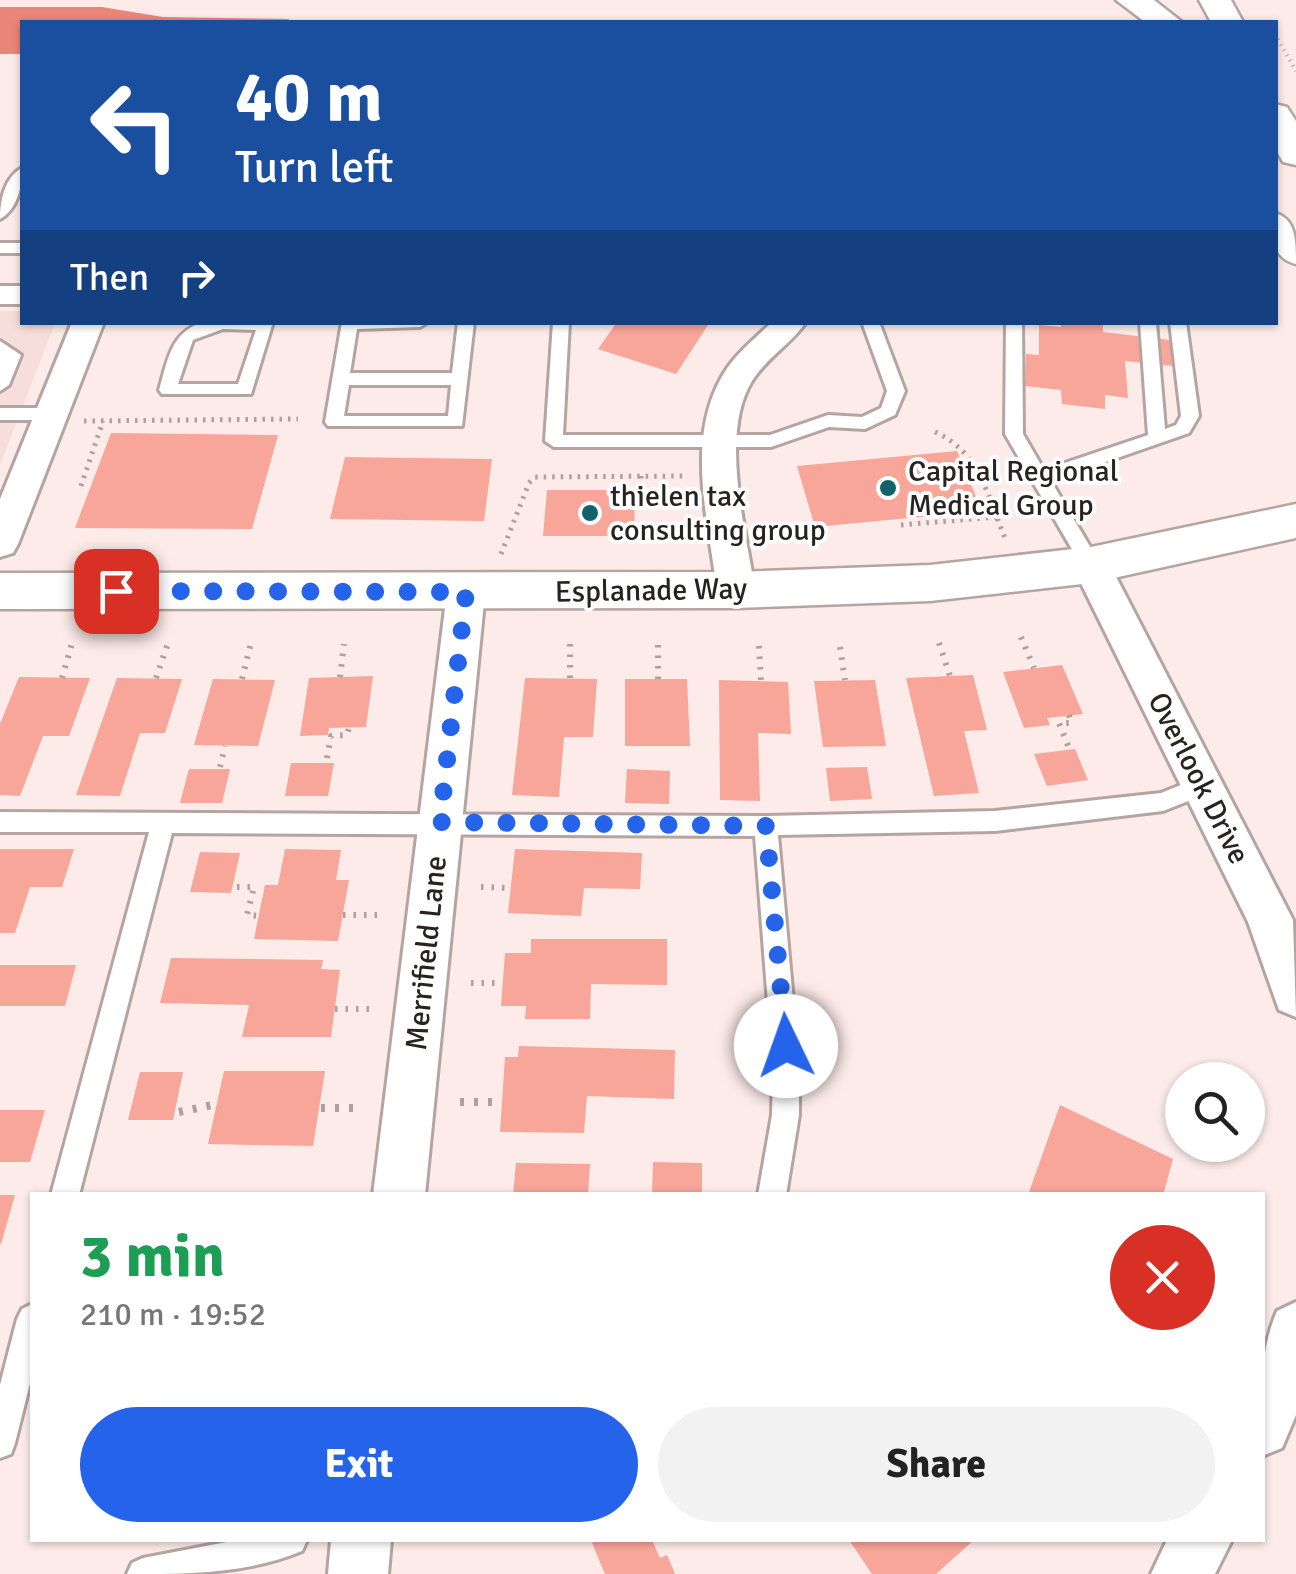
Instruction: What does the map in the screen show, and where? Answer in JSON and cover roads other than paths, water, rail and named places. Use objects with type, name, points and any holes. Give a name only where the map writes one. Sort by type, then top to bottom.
[{"type":"street","points":[[1132,0],[1167,20]]},
{"type":"street","points":[[1278,120],[1296,154]]},
{"type":"street","points":[[1278,228],[1296,252]]},
{"type":"street","points":[[0,544],[62,418],[87,325]]},
{"type":"street","points":[[736,590],[719,441],[724,401],[740,373],[787,325]]},
{"type":"street","name":"Esplanade Way","points":[[0,590],[482,576],[736,590],[930,582],[1091,566],[1296,521]]},
{"type":"street","name":"Overlook Drive","points":[[1091,566],[1270,920],[1296,995]]},
{"type":"street","name":"Merrifield Lane","points":[[399,1192],[440,822],[482,576]]},
{"type":"street","points":[[1265,1421],[1290,1360],[1296,1330]]},
{"type":"street","points":[[358,1574],[361,1542]]},
{"type":"street","points":[[1181,1574],[1201,1542]]},
{"type":"lane","points":[[2,212],[20,176]]},
{"type":"lane","points":[[211,325],[194,328],[184,336],[168,390],[244,390],[266,325]]},
{"type":"lane","points":[[350,325],[334,422],[456,422],[466,325]]},
{"type":"lane","points":[[561,325],[554,441],[771,441],[828,421],[865,423],[889,410],[896,391],[871,325]]},
{"type":"lane","points":[[1014,325],[1014,434],[1091,566]]},
{"type":"lane","points":[[1148,325],[1157,440]]},
{"type":"lane","points":[[1038,480],[1183,429],[1190,416],[1178,325]]},
{"type":"lane","points":[[0,346],[12,355],[0,385]]},
{"type":"lane","points":[[341,379],[460,379]]},
{"type":"lane","points":[[0,414],[62,418]]},
{"type":"lane","points":[[0,822],[766,826],[994,821],[1162,802],[1203,785]]},
{"type":"lane","points":[[67,1192],[162,824]]},
{"type":"lane","points":[[766,826],[786,1055],[786,1108],[772,1192]]},
{"type":"lane","points":[[0,1443],[30,1327]]},
{"type":"lane","points":[[143,1574],[274,1549],[287,1542]]},
{"type":"place","name":"Capital Regional Medical Group","points":[[888,488]]},
{"type":"place","name":"thielen tax consulting group","points":[[590,513]]}]
